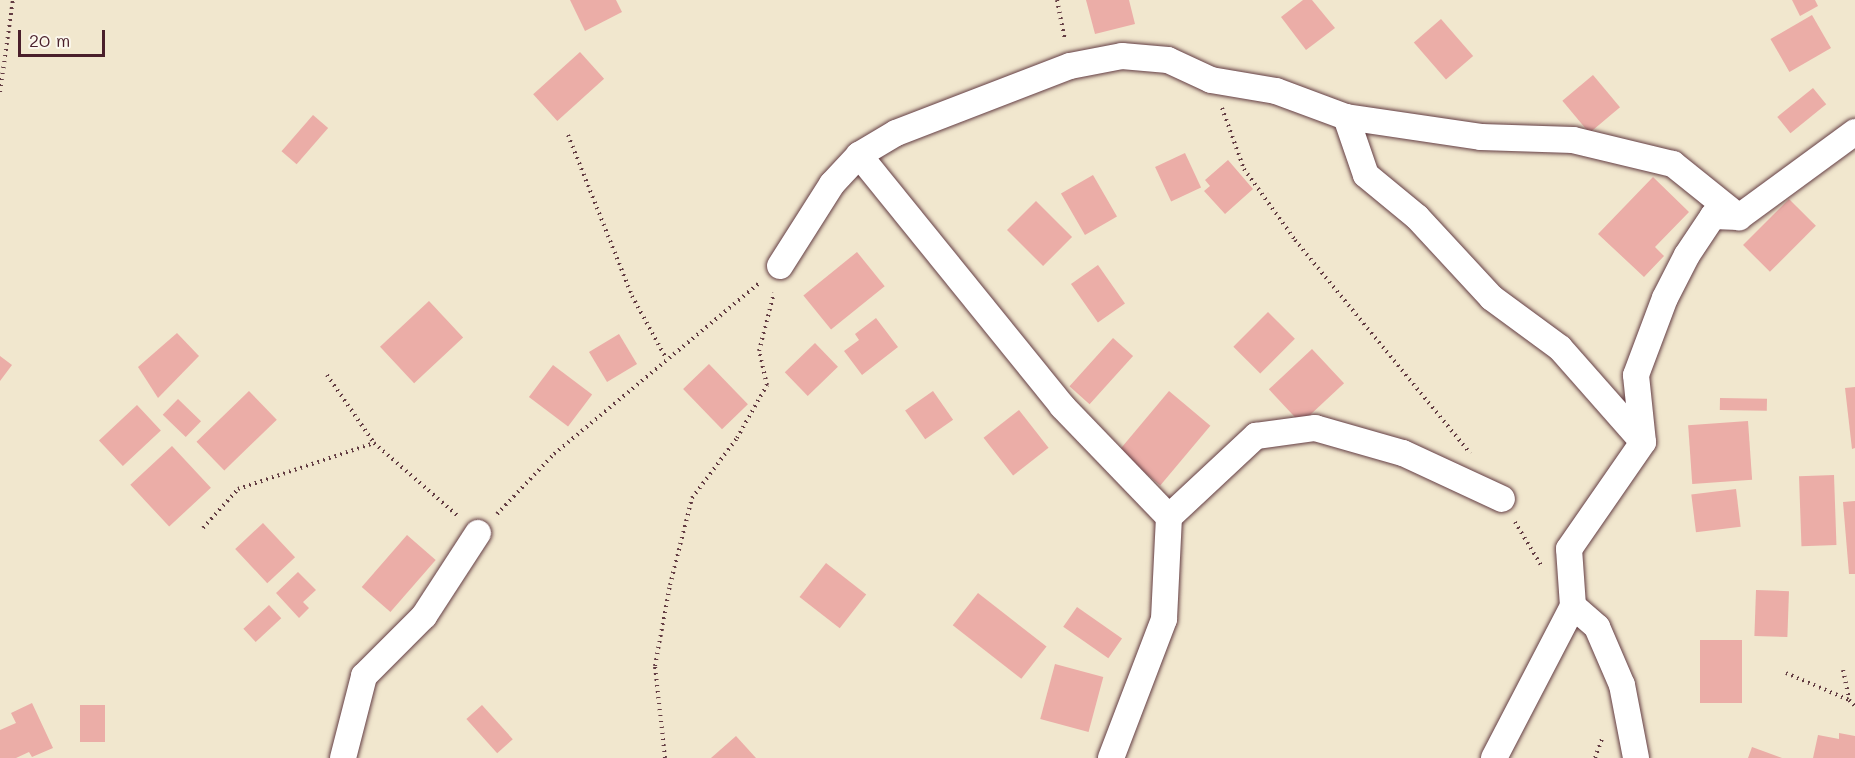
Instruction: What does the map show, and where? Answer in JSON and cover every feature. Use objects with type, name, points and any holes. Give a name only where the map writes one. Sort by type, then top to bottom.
[{"type":"street","points":[[780,266],[832,184],[859,155],[896,133],[1070,66],[1122,56],[1168,60],[1211,80],[1276,91],[1346,117],[1481,136],[1574,140],[1673,164],[1739,217]]},
{"type":"street","points":[[1346,117],[1366,175],[1417,217],[1492,298],[1560,348],[1643,442]]},
{"type":"street","points":[[1494,758],[1572,606],[1569,549],[1643,442],[1636,375],[1665,298],[1713,216],[1739,217],[1855,132]]},
{"type":"street","points":[[859,155],[1062,406],[1169,517]]},
{"type":"street","points":[[1111,758],[1164,619],[1169,517],[1256,436],[1315,428],[1403,453],[1502,499]]},
{"type":"street","points":[[343,758],[364,676],[424,616],[478,533]]},
{"type":"street","points":[[1572,606],[1597,627],[1622,685],[1636,758]]},
{"type":"path","points":[[0,92],[13,0]]},
{"type":"path","points":[[1057,0],[1070,66]]},
{"type":"path","points":[[1211,80],[1244,169],[1295,240],[1370,331]]},
{"type":"path","points":[[568,135],[632,296],[666,358]]},
{"type":"path","points":[[327,375],[374,442],[478,533],[554,453],[780,266]]},
{"type":"path","points":[[665,758],[655,666],[670,585],[692,498],[737,438],[767,385],[759,351],[780,266]]},
{"type":"path","points":[[203,528],[238,489],[374,442]]},
{"type":"path","points":[[1843,670],[1850,700]]},
{"type":"path","points":[[1786,672],[1850,700],[1855,706]]},
{"type":"building","points":[[570,0],[616,0],[622,12],[585,31]]},
{"type":"building","points":[[1086,0],[1129,0],[1135,24],[1095,34]]},
{"type":"building","points":[[1303,0],[1312,0],[1335,28],[1306,50],[1281,17]]},
{"type":"building","points":[[1792,0],[1815,0],[1818,6],[1800,16]]},
{"type":"building","points":[[1812,15],[1831,48],[1789,72],[1770,39]]},
{"type":"building","points":[[1441,19],[1473,56],[1446,80],[1414,43]]},
{"type":"building","points":[[580,52],[604,79],[557,121],[533,94]]},
{"type":"building","points":[[1593,75],[1620,107],[1589,133],[1562,101]]},
{"type":"building","points":[[1813,88],[1826,104],[1790,133],[1777,117]]},
{"type":"building","points":[[313,115],[328,128],[297,164],[282,151]]},
{"type":"building","points":[[1185,153],[1201,187],[1171,201],[1155,167]]},
{"type":"building","points":[[1228,160],[1253,189],[1225,214],[1204,191],[1210,186],[1205,180]]},
{"type":"building","points":[[1093,175],[1117,217],[1085,235],[1061,194]]},
{"type":"building","points":[[1653,177],[1689,212],[1655,247],[1664,256],[1644,277],[1598,234]]},
{"type":"building","points":[[1789,199],[1816,226],[1770,272],[1743,245]]},
{"type":"building","points":[[1036,201],[1072,237],[1043,266],[1007,230]]},
{"type":"building","points":[[857,252],[885,286],[831,330],[803,295]]},
{"type":"building","points":[[1098,265],[1125,304],[1098,322],[1071,284]]},
{"type":"building","points":[[429,301],[463,338],[414,383],[380,347]]},
{"type":"building","points":[[1268,312],[1295,339],[1260,374],[1233,347]]},
{"type":"building","points":[[876,318],[898,347],[862,375],[844,351],[859,340],[855,334]]},
{"type":"building","points":[[177,333],[199,356],[158,398],[138,367]]},
{"type":"building","points":[[619,334],[637,364],[607,382],[589,352]]},
{"type":"building","points":[[1113,338],[1133,356],[1090,404],[1070,386]]},
{"type":"building","points":[[815,343],[838,367],[808,396],[785,372]]},
{"type":"building","points":[[1312,349],[1344,383],[1301,424],[1269,389]]},
{"type":"building","points":[[0,356],[12,365],[0,381]]},
{"type":"building","points":[[709,364],[748,404],[722,429],[683,389]]},
{"type":"building","points":[[553,365],[592,394],[568,426],[529,397]]},
{"type":"building","points":[[1855,387],[1855,448],[1852,449],[1845,388]]},
{"type":"building","points":[[249,391],[277,420],[224,470],[196,442]]},
{"type":"building","points":[[933,391],[953,420],[925,439],[905,411]]},
{"type":"building","points":[[1169,391],[1210,426],[1160,485],[1119,451]]},
{"type":"building","points":[[1720,398],[1767,399],[1767,411],[1720,410]]},
{"type":"building","points":[[178,399],[201,421],[186,437],[163,415]]},
{"type":"building","points":[[137,405],[161,431],[123,466],[99,440]]},
{"type":"building","points":[[1019,410],[1049,448],[1013,476],[984,438]]},
{"type":"building","points":[[1748,421],[1752,480],[1692,484],[1688,425]]},
{"type":"building","points":[[172,446],[211,488],[169,527],[130,485]]},
{"type":"building","points":[[1834,475],[1836,545],[1801,546],[1799,476]]},
{"type":"building","points":[[1736,489],[1741,527],[1696,532],[1691,494]]},
{"type":"building","points":[[1855,501],[1855,574],[1849,574],[1843,502]]},
{"type":"building","points":[[263,523],[295,557],[267,583],[235,549]]},
{"type":"building","points":[[407,535],[436,560],[390,612],[362,587]]},
{"type":"building","points":[[826,563],[866,594],[840,628],[800,597]]},
{"type":"building","points":[[298,572],[316,590],[303,602],[309,608],[299,618],[276,593]]},
{"type":"building","points":[[1756,590],[1789,591],[1787,637],[1754,636]]},
{"type":"building","points":[[978,593],[1047,647],[1021,679],[953,625]]},
{"type":"building","points":[[269,605],[281,618],[256,642],[243,629]]},
{"type":"building","points":[[1077,607],[1122,639],[1108,658],[1063,627]]},
{"type":"building","points":[[1700,640],[1742,640],[1742,703],[1700,703]]},
{"type":"building","points":[[1055,664],[1103,677],[1089,732],[1040,719]]},
{"type":"building","points":[[32,703],[53,748],[32,757],[29,752],[16,758],[0,758],[0,730],[16,723],[11,713]]},
{"type":"building","points":[[80,705],[105,705],[105,742],[80,742]]},
{"type":"building","points":[[482,705],[513,739],[497,753],[466,719]]},
{"type":"building","points":[[1839,733],[1855,736],[1855,758],[1813,758],[1818,735],[1839,739]]},
{"type":"building","points":[[736,736],[756,758],[711,758]]},
{"type":"building","points":[[1752,747],[1782,758],[1748,758]]}]
